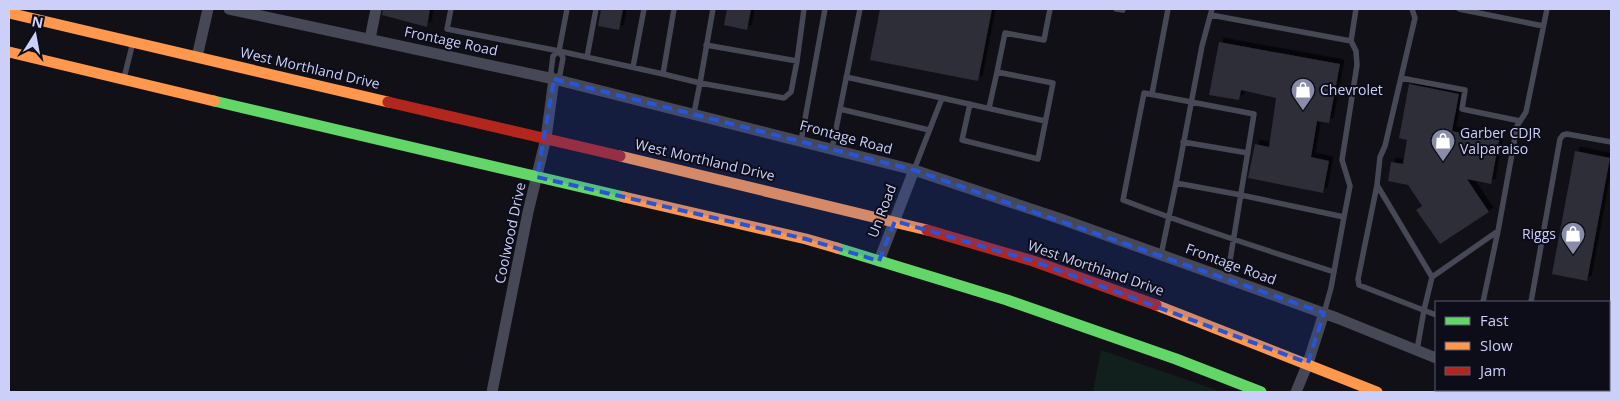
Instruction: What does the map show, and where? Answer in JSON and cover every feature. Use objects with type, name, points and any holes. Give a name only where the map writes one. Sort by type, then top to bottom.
[{"type":"highway","name":"West Morthland Drive","points":[[9,13],[895,221],[1033,261],[1182,315],[1308,363],[1377,392]]},
{"type":"highway","points":[[9,52],[806,239],[1032,309],[1176,358],[1261,392]]},
{"type":"street","points":[[197,56],[208,9]]},
{"type":"street","name":"Frontage Road","points":[[229,9],[554,79],[914,170],[1161,255],[1324,314],[1435,358]]},
{"type":"street","points":[[370,39],[376,9]]},
{"type":"street","name":"Coolwood Drive","points":[[492,392],[528,212],[546,138],[554,79]]},
{"type":"street","name":"Un Road","points":[[879,261],[914,170]]},
{"type":"street","points":[[1296,392],[1324,314]]},
{"type":"lane","points":[[451,9],[447,29],[559,51],[700,83],[784,98],[790,92],[797,61],[804,9]]},
{"type":"lane","points":[[559,51],[563,58],[560,74],[554,79],[551,72],[553,56],[559,51],[567,9]]},
{"type":"lane","points":[[587,57],[596,9]]},
{"type":"lane","points":[[633,67],[644,9]]},
{"type":"lane","points":[[663,74],[674,9]]},
{"type":"lane","points":[[694,114],[713,9]]},
{"type":"lane","points":[[800,141],[825,9]]},
{"type":"lane","points":[[832,149],[860,9]]},
{"type":"lane","points":[[989,108],[1005,33],[1044,40],[1050,9]]},
{"type":"lane","points":[[1116,9],[1124,9]]},
{"type":"lane","points":[[1152,94],[1168,9]]},
{"type":"lane","points":[[1324,314],[1350,186],[1342,160],[1357,65],[1356,51],[1351,41],[1356,9]]},
{"type":"lane","points":[[1412,9],[1415,18],[1385,146],[1380,157],[1377,185],[1358,279],[1359,285],[1435,315]]},
{"type":"lane","points":[[1459,9],[1543,26]]},
{"type":"lane","points":[[1483,301],[1517,126],[1526,112],[1547,9]]},
{"type":"lane","points":[[1161,255],[1202,46],[1211,12],[1351,41]]},
{"type":"lane","points":[[123,80],[133,42]]},
{"type":"lane","points":[[706,45],[797,61]]},
{"type":"lane","points":[[970,104],[962,140],[1038,158],[1052,84],[997,72]]},
{"type":"lane","points":[[846,77],[1045,121]]},
{"type":"lane","points":[[1401,78],[1465,90],[1462,108],[1520,121]]},
{"type":"lane","points":[[1227,279],[1234,239],[1254,114],[1144,93],[1123,200],[1169,218],[1234,239],[1334,272]]},
{"type":"lane","points":[[914,170],[942,98]]},
{"type":"lane","points":[[840,109],[929,130]]},
{"type":"lane","points":[[1531,301],[1560,138],[1567,134],[1611,142]]},
{"type":"lane","points":[[1183,142],[1248,153]]},
{"type":"lane","points":[[1176,183],[1344,217]]},
{"type":"lane","points":[[1377,185],[1432,277]]},
{"type":"lane","points":[[1417,350],[1432,277],[1498,231]]},
{"type":"highlighted area","points":[[554,79],[914,170],[1324,313],[1308,363],[1033,261],[895,221],[879,261],[806,239],[537,177]]},
{"type":"shaded area","points":[[1101,350],[1222,392],[1093,392]]},
{"type":"building","points":[[383,9],[430,9],[427,27],[382,15]]},
{"type":"building","points":[[601,9],[623,9],[619,30],[598,26]]},
{"type":"building","points":[[727,9],[751,9],[747,30],[724,25]]},
{"type":"building","points":[[880,9],[992,9],[978,81],[870,60]]},
{"type":"building","name":"Chevrolet","points":[[1219,42],[1340,64],[1329,123],[1317,121],[1311,157],[1329,161],[1323,193],[1248,178],[1255,144],[1269,147],[1276,98],[1241,90],[1239,100],[1209,95]]},
{"type":"building","points":[[1409,84],[1459,94],[1452,131],[1499,140],[1491,184],[1467,179],[1489,212],[1440,244],[1416,210],[1422,206],[1408,185],[1388,181],[1391,162],[1403,164],[1407,140],[1399,138]]},
{"type":"building","points":[[1575,151],[1610,158],[1587,281],[1552,274]]},
{"type":"traffic: fast","points":[[214,101],[624,197]]},
{"type":"traffic: fast","points":[[837,248],[1007,300],[1176,359],[1261,392]]},
{"type":"traffic: slow","points":[[9,13],[388,102]]},
{"type":"traffic: slow","points":[[9,52],[214,101]]},
{"type":"traffic: slow","points":[[620,156],[927,230]]},
{"type":"traffic: slow","points":[[624,197],[806,239],[837,248]]},
{"type":"traffic: slow","points":[[1156,305],[1377,392]]},
{"type":"traffic: jam","points":[[388,102],[620,156]]},
{"type":"traffic: jam","points":[[927,230],[1033,261],[1156,305]]},
{"type":"place","name":"Chevrolet","points":[[1303,111]]},
{"type":"place","name":"Garber CDJR Valparaiso","points":[[1443,162]]},
{"type":"place","name":"Riggs","points":[[1573,255]]}]
